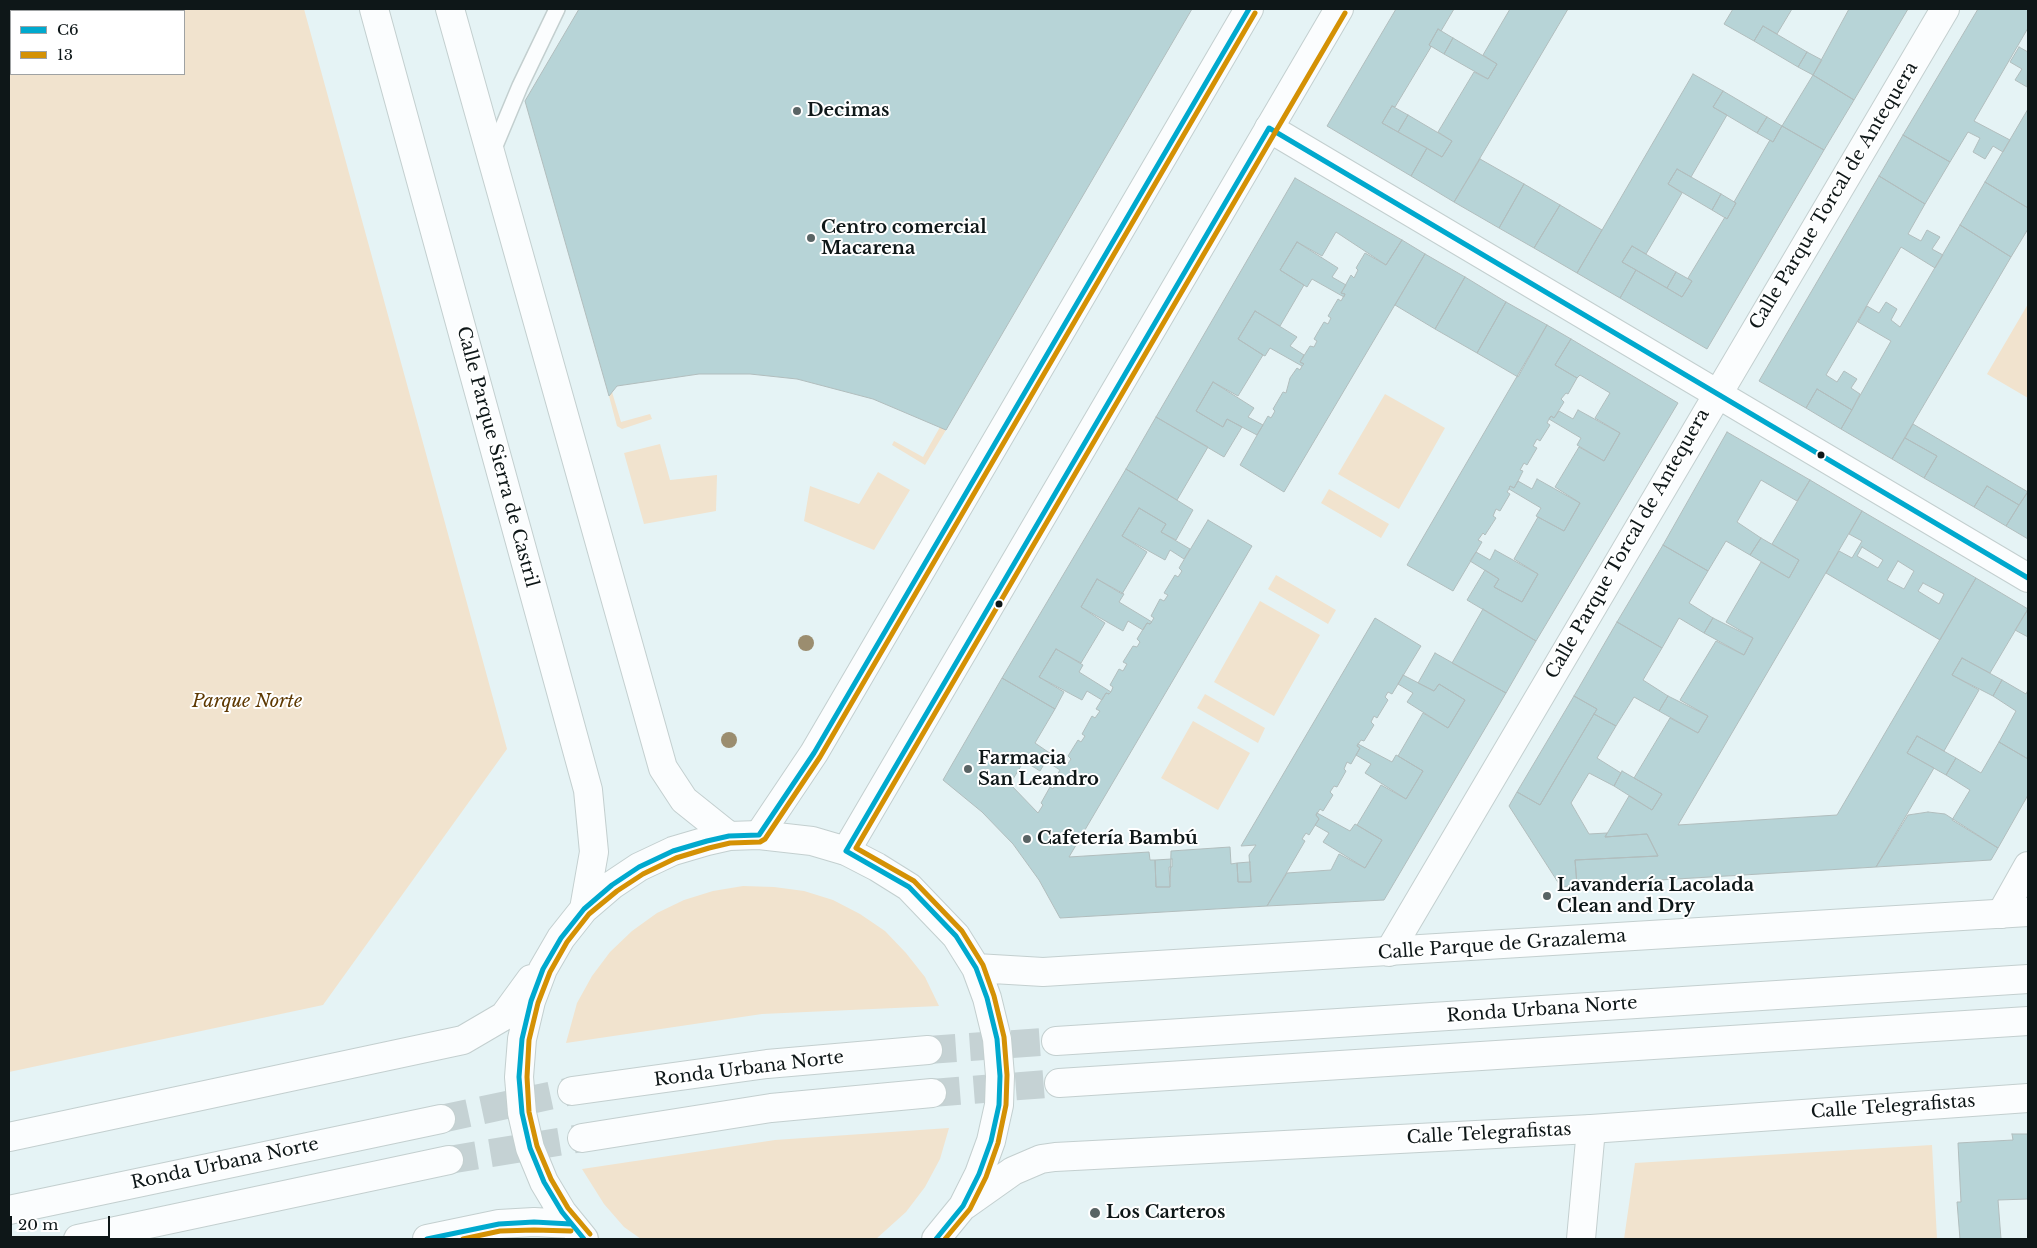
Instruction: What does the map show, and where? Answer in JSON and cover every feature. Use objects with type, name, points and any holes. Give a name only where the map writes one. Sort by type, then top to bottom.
[{"type":"main road","name":"Calle Parque Sierra de Castril","points":[[374,9],[588,790],[594,852],[584,909]]},
{"type":"main road","points":[[450,9],[663,768],[684,800],[729,836]]},
{"type":"main road","points":[[759,836],[814,753],[1249,9]]},
{"type":"main road","points":[[846,851],[1339,9]]},
{"type":"main road","name":"Calle Parque Torcal de Antequera","points":[[1389,952],[1945,9]]},
{"type":"main road","points":[[1270,128],[1718,392],[2028,578]]},
{"type":"main road","points":[[9,1137],[463,1040],[504,1016],[584,909],[612,885],[640,867],[673,851],[729,836],[759,836],[812,841],[846,851],[909,887],[956,936],[976,968],[988,998],[997,1039],[1000,1076],[999,1106],[991,1142],[963,1206],[936,1239]]},
{"type":"main road","points":[[2000,914],[2028,866]]},
{"type":"main road","name":"Calle Parque de Grazalema","points":[[976,968],[1043,972],[2028,912]]},
{"type":"main road","points":[[561,938],[544,969],[531,1001],[522,1039],[519,1077],[522,1113],[530,1148],[544,1182],[578,1231]]},
{"type":"main road","name":"Ronda Urbana Norte","points":[[1056,1042],[2028,979]]},
{"type":"main road","points":[[1060,1083],[2028,1021]]},
{"type":"main road","name":"Ronda Urbana Norte","points":[[572,1091],[767,1064],[928,1050]]},
{"type":"main road","points":[[582,1138],[772,1108],[932,1093]]},
{"type":"main road","name":"Calle Telegrafistas","points":[[963,1206],[1013,1171],[1041,1159],[1055,1157],[1591,1129],[2028,1098]]},
{"type":"main road","name":"Ronda Urbana Norte","points":[[9,1210],[441,1119]]},
{"type":"main road","points":[[1581,1239],[1591,1129]]},
{"type":"main road","points":[[78,1239],[449,1160]]},
{"type":"main road","points":[[427,1239],[499,1224],[534,1222],[578,1231]]},
{"type":"lane","points":[[491,154],[520,86],[557,9]]},
{"type":"green space","name":"Parque Norte","points":[[9,9],[304,9],[507,749],[323,1005],[9,1072]]},
{"type":"green space","points":[[2028,304],[2028,398],[1987,374]]},
{"type":"green space","points":[[612,392],[621,422],[650,414],[652,419],[622,429],[617,426],[609,396]]},
{"type":"green space","points":[[1385,394],[1445,428],[1399,509],[1338,474]]},
{"type":"green space","points":[[940,427],[946,430],[925,465],[892,445],[894,441],[923,457]]},
{"type":"green space","points":[[660,444],[670,480],[717,475],[716,511],[644,524],[624,453]]},
{"type":"green space","points":[[878,472],[910,490],[874,550],[804,521],[810,486],[859,504]]},
{"type":"green space","points":[[1329,489],[1389,524],[1381,538],[1321,503]]},
{"type":"green space","points":[[1276,575],[1336,610],[1328,624],[1268,589]]},
{"type":"green space","points":[[1260,601],[1320,635],[1274,716],[1214,682]]},
{"type":"green space","points":[[1205,694],[1265,728],[1258,743],[1197,708]]},
{"type":"green space","points":[[1193,721],[1250,753],[1218,810],[1161,778]]},
{"type":"green space","points":[[743,886],[774,887],[804,891],[833,900],[860,914],[885,931],[906,953],[925,977],[939,1006],[762,1014],[566,1043],[577,1003],[592,976],[610,952],[632,931],[657,913],[684,900],[713,891]]},
{"type":"green space","points":[[949,1128],[940,1159],[925,1187],[906,1212],[876,1239],[641,1239],[624,1227],[604,1204],[582,1169],[775,1140]]},
{"type":"green space","points":[[1932,1145],[1937,1239],[1624,1239],[1635,1163]]},
{"type":"building","name":"Centro comercial Macarena","points":[[579,9],[1192,9],[946,430],[873,399],[797,379],[750,374],[699,374],[617,386],[609,396],[525,101]]},
{"type":"building","points":[[1396,9],[1454,9],[1441,31],[1438,29],[1429,45],[1431,47],[1395,107],[1392,106],[1382,123],[1427,148],[1411,176],[1327,126]]},
{"type":"building","points":[[1510,9],[1568,9],[1454,202],[1411,176],[1427,148],[1442,157],[1452,141],[1438,132],[1474,72],[1488,79],[1497,64],[1483,55]]},
{"type":"building","points":[[1733,9],[1792,9],[1777,34],[1763,26],[1754,41],[1724,24]]},
{"type":"building","points":[[1849,9],[1908,9],[1854,100],[1813,75]]},
{"type":"building","points":[[1978,9],[2028,9],[2028,28],[1974,121],[2010,140],[2003,152],[1993,146],[1985,159],[1973,152],[1980,138],[1968,132],[1950,162],[1903,135]]},
{"type":"building","points":[[1763,26],[1807,52],[1798,67],[1754,41]]},
{"type":"building","points":[[1438,29],[1453,38],[1444,54],[1429,45]]},
{"type":"building","points":[[1453,38],[1497,64],[1488,79],[1444,54]]},
{"type":"building","points":[[2019,47],[2028,52],[2027,87],[2015,80],[2022,69],[2010,62]]},
{"type":"building","points":[[1807,52],[1822,60],[1813,75],[1798,67]]},
{"type":"building","points":[[1693,74],[1723,91],[1713,107],[1727,115],[1691,177],[1677,169],[1668,184],[1682,193],[1646,254],[1632,246],[1622,262],[1636,270],[1620,298],[1577,273]]},
{"type":"building","points":[[1813,75],[1854,100],[1824,150],[1782,126]]},
{"type":"building","points":[[1723,91],[1767,117],[1757,133],[1713,107]]},
{"type":"building","points":[[1392,106],[1408,115],[1398,132],[1382,123]]},
{"type":"building","points":[[2028,109],[2028,208],[1985,182]]},
{"type":"building","points":[[1408,115],[1452,141],[1442,157],[1398,132]]},
{"type":"building","points":[[1767,117],[1782,126],[1773,142],[1757,133]]},
{"type":"building","points":[[1782,126],[1824,150],[1707,349],[1620,298],[1636,270],[1682,297],[1692,281],[1688,278],[1725,217],[1727,219],[1736,203],[1734,202],[1770,140],[1773,142]]},
{"type":"building","points":[[1903,135],[1950,162],[1925,204],[1879,176]]},
{"type":"building","points":[[1480,159],[1524,184],[1499,228],[1454,202]]},
{"type":"building","points":[[1677,169],[1721,194],[1712,210],[1668,184]]},
{"type":"building","points":[[1879,176],[1925,204],[1908,234],[1921,241],[1927,230],[1940,237],[1932,249],[1943,255],[1935,268],[1901,247],[1826,375],[1837,382],[1844,371],[1857,379],[1851,388],[1860,394],[1852,410],[1817,389],[1806,408],[1759,381]]},
{"type":"building","points":[[1295,178],[1402,240],[1386,265],[1336,232],[1322,256],[1297,242],[1280,270],[1304,285],[1280,326],[1255,311],[1238,339],[1263,355],[1238,396],[1213,382],[1196,411],[1223,427],[1227,419],[1242,427],[1224,457],[1156,417]]},
{"type":"building","points":[[1985,182],[2028,208],[2028,229],[2011,257],[1960,225]]},
{"type":"building","points":[[1524,184],[1560,205],[1534,248],[1499,228]]},
{"type":"building","points":[[1721,194],[1736,203],[1727,219],[1712,210]]},
{"type":"building","points":[[1560,205],[1602,230],[1577,273],[1534,248]]},
{"type":"building","points":[[1960,225],[2011,257],[1892,459],[1841,429],[1891,341],[1858,322],[1867,306],[1879,313],[1886,302],[1897,309],[1891,320],[1900,327]]},
{"type":"building","points":[[1402,240],[1425,254],[1284,492],[1240,465],[1268,416],[1271,418],[1275,411],[1273,409],[1283,392],[1286,393],[1290,378],[1297,368],[1300,370],[1304,364],[1300,362],[1310,346],[1314,347],[1317,341],[1314,339],[1324,322],[1328,324],[1331,318],[1328,316],[1338,299],[1341,301],[1345,294],[1341,293],[1351,275],[1354,278],[1358,270],[1356,268],[1365,253],[1386,265]]},
{"type":"building","points":[[1297,242],[1338,268],[1332,277],[1346,285],[1341,293],[1345,294],[1344,297],[1312,279],[1307,287],[1280,270]]},
{"type":"building","points":[[1632,246],[1676,272],[1667,288],[1622,262]]},
{"type":"building","points":[[1425,254],[1465,277],[1435,329],[1395,305]]},
{"type":"building","points":[[1676,272],[1692,281],[1682,297],[1667,288]]},
{"type":"building","points":[[1465,277],[1506,302],[1477,353],[1435,329]]},
{"type":"building","points":[[1506,302],[1547,325],[1518,377],[1477,353]]},
{"type":"building","points":[[1255,311],[1297,337],[1290,346],[1304,355],[1300,362],[1304,364],[1302,366],[1270,348],[1265,356],[1238,339]]},
{"type":"building","points":[[1547,325],[1571,339],[1555,365],[1577,378],[1568,394],[1566,393],[1561,399],[1564,402],[1554,418],[1551,416],[1549,419],[1547,423],[1550,425],[1540,441],[1537,439],[1533,446],[1537,448],[1527,465],[1524,463],[1520,470],[1523,471],[1514,488],[1510,486],[1507,492],[1510,494],[1500,511],[1496,509],[1493,516],[1496,518],[1485,535],[1483,533],[1478,540],[1482,542],[1453,591],[1407,565]]},
{"type":"building","points":[[1571,339],[1678,403],[1536,641],[1467,600],[1485,570],[1499,579],[1494,587],[1522,602],[1538,574],[1514,559],[1538,517],[1564,531],[1580,503],[1555,487],[1579,447],[1604,461],[1620,433],[1595,418],[1610,393],[1580,375],[1577,378],[1555,365]]},
{"type":"building","points":[[1213,382],[1254,408],[1248,417],[1263,425],[1257,435],[1227,419],[1223,427],[1196,411]]},
{"type":"building","points":[[1817,389],[1852,410],[1841,429],[1806,408]]},
{"type":"building","points":[[1578,410],[1620,433],[1604,461],[1577,445],[1581,438],[1549,419],[1551,416],[1554,418],[1559,411],[1573,419]]},
{"type":"building","points":[[1156,417],[1208,447],[1177,500],[1126,469]]},
{"type":"building","points":[[1913,424],[2028,492],[2019,505],[1987,486],[1974,507],[1924,478],[1937,456],[1905,438]]},
{"type":"building","points":[[1727,432],[1810,480],[1797,501],[1761,480],[1737,522],[1761,538],[1750,555],[1726,541],[1708,571],[1663,545]]},
{"type":"building","points":[[1905,438],[1937,456],[1924,478],[1892,459]]},
{"type":"building","points":[[1126,469],[1193,510],[1176,540],[1161,532],[1166,524],[1139,508],[1122,536],[1147,552],[1122,594],[1097,579],[1081,607],[1105,623],[1081,663],[1056,649],[1039,677],[1064,692],[1055,709],[1002,678]]},
{"type":"building","points":[[1537,479],[1580,503],[1564,531],[1536,516],[1541,508],[1509,489],[1510,486],[1514,488],[1518,481],[1532,489]]},
{"type":"building","points":[[1810,480],[1862,511],[1678,825],[1837,815],[1976,578],[2028,609],[1990,673],[1962,658],[1952,675],[1979,690],[1944,751],[1917,736],[1907,753],[1934,768],[1876,867],[1577,885],[1575,860],[1658,856],[1647,834],[1605,837],[1629,796],[1652,810],[1662,794],[1634,778],[1670,718],[1698,733],[1708,716],[1680,700],[1716,641],[1744,655],[1753,638],[1726,622],[1761,562],[1789,578],[1799,560],[1772,544]]},
{"type":"building","points":[[1987,486],[2019,505],[2006,526],[1974,507]]},
{"type":"building","points":[[2028,491],[2028,539],[2006,526]]},
{"type":"building","points":[[1139,508],[1166,524],[1161,532],[1190,549],[1184,559],[1170,550],[1165,560],[1122,536]]},
{"type":"building","points":[[1862,511],[1976,578],[1940,640],[1826,573],[1839,551],[1852,558],[1862,541],[1849,534]],"holes":[[[1862,547],[1883,560],[1878,568],[1857,556]],[[1898,561],[1914,571],[1904,589],[1887,580]],[[1923,583],[1944,594],[1939,604],[1918,591]]]},
{"type":"building","points":[[1208,520],[1252,546],[1069,857],[1149,852],[1150,860],[1155,860],[1156,887],[1170,887],[1171,851],[1230,847],[1231,864],[1237,863],[1238,882],[1251,882],[1249,855],[1256,845],[1241,846],[1375,618],[1421,646],[1392,694],[1388,692],[1385,697],[1388,700],[1377,718],[1374,716],[1371,722],[1374,725],[1364,741],[1361,740],[1357,746],[1360,748],[1351,764],[1347,762],[1344,769],[1346,771],[1337,787],[1334,786],[1330,792],[1333,795],[1323,811],[1320,809],[1316,815],[1319,819],[1309,835],[1306,833],[1302,839],[1305,841],[1267,906],[1060,918],[1039,880],[1013,844],[982,812],[943,780],[1002,678],[1055,709],[1035,743],[1067,765],[1071,759],[1068,756],[1078,740],[1081,742],[1085,736],[1082,734],[1092,716],[1095,718],[1100,711],[1096,709],[1106,693],[1109,694],[1111,692],[1113,687],[1110,685],[1119,669],[1123,671],[1127,664],[1123,662],[1133,646],[1137,647],[1140,642],[1137,639],[1147,623],[1150,624],[1154,618],[1151,616],[1160,599],[1164,601],[1168,595],[1164,593],[1175,575],[1178,577],[1182,571],[1179,568]],"holes":[[[1024,761],[1040,771],[1046,761],[1060,770],[1054,780],[1057,782],[1053,789],[1050,787],[1038,813],[1010,784]]]},
{"type":"building","points":[[1761,538],[1799,560],[1789,578],[1750,555]]},
{"type":"building","points":[[1663,545],[1708,571],[1689,603],[1713,618],[1704,633],[1679,618],[1662,648],[1617,622]]},
{"type":"building","points":[[1495,550],[1538,574],[1522,602],[1494,587],[1499,579],[1470,561],[1476,552],[1490,560]]},
{"type":"building","points":[[1097,579],[1124,594],[1119,602],[1152,622],[1150,624],[1147,623],[1143,630],[1128,621],[1123,631],[1081,607]]},
{"type":"building","points":[[1483,609],[1536,641],[1506,693],[1452,663]]},
{"type":"building","points":[[2028,609],[2028,637],[2015,630]]},
{"type":"building","points":[[1713,618],[1753,638],[1744,655],[1704,633]]},
{"type":"building","points":[[1617,622],[1662,648],[1643,680],[1668,696],[1659,711],[1634,697],[1616,726],[1594,714],[1597,709],[1574,696]]},
{"type":"building","points":[[1056,649],[1083,665],[1079,672],[1111,692],[1109,694],[1106,693],[1102,700],[1087,691],[1082,700],[1039,677]]},
{"type":"building","points":[[1435,653],[1506,693],[1384,900],[1267,906],[1287,873],[1331,870],[1339,854],[1365,868],[1382,840],[1357,825],[1381,785],[1406,799],[1423,771],[1398,756],[1423,713],[1448,728],[1465,700],[1439,684],[1434,691],[1418,683]]},
{"type":"building","points":[[1962,658],[2002,680],[1993,696],[1952,675]]},
{"type":"building","points":[[1403,675],[1434,691],[1439,684],[1465,700],[1448,728],[1407,702],[1413,693],[1398,684]]},
{"type":"building","points":[[2002,680],[2026,694],[2028,690],[2028,759],[1999,742],[2016,711],[1993,696]]},
{"type":"building","points":[[1574,696],[1597,709],[1540,805],[1517,792]]},
{"type":"building","points":[[1668,696],[1708,716],[1698,733],[1659,711]]},
{"type":"building","points":[[1594,714],[1616,726],[1597,758],[1621,773],[1614,786],[1589,773],[1571,803],[1589,834],[1607,833],[1605,837],[1647,834],[1658,856],[1575,860],[1577,885],[1561,887],[1509,806],[1517,792],[1540,805]]},
{"type":"building","points":[[1917,736],[1956,758],[1946,775],[1907,753]]},
{"type":"building","points":[[1999,742],[2028,759],[2028,795],[1998,848],[1952,820],[1970,790],[1946,775],[1956,758],[1981,773]]},
{"type":"building","points":[[1358,744],[1392,762],[1396,755],[1423,771],[1406,799],[1365,773],[1371,764],[1356,755],[1360,748],[1357,746]]},
{"type":"building","points":[[1622,771],[1662,794],[1652,810],[1614,786]]},
{"type":"building","points":[[1928,812],[1945,814],[1998,848],[1991,860],[1876,867],[1908,815]]},
{"type":"building","points":[[1317,813],[1350,831],[1355,824],[1382,840],[1365,868],[1323,842],[1329,833],[1315,825],[1319,819],[1316,815]]},
{"type":"building","points":[[1172,859],[1172,867],[1169,867],[1170,887],[1156,887],[1155,860]]},
{"type":"building","points":[[1250,862],[1251,882],[1238,882],[1237,863]]},
{"type":"building","points":[[2012,1134],[2028,1134],[2028,1199],[1998,1200],[2001,1239],[1960,1239],[1957,1202],[1961,1202],[1958,1143],[2013,1140]]},
{"type":"tunnel","points":[[928,1050],[1056,1041]]},
{"type":"tunnel","points":[[932,1093],[1059,1083]]},
{"type":"tunnel","points":[[441,1119],[572,1091]]},
{"type":"tunnel","points":[[449,1160],[582,1138]]},
{"type":"transit line","name":"C6","points":[[584,1239],[562,1212],[544,1182],[530,1148],[522,1113],[519,1077],[522,1039],[531,1001],[543,969],[561,938],[584,909],[612,885],[639,867],[673,851],[707,841],[729,836],[759,835],[814,753],[1249,9]]},
{"type":"transit line","name":"13","points":[[590,1234],[568,1208],[551,1179],[537,1146],[529,1112],[527,1077],[529,1040],[538,1003],[550,972],[567,942],[589,914],[617,891],[643,874],[676,858],[709,848],[730,843],[760,842],[765,839],[820,757],[1255,13]]},
{"type":"transit line","name":"13","points":[[945,1239],[970,1209],[986,1177],[998,1143],[1006,1105],[1007,1075],[1004,1037],[994,996],[983,965],[962,931],[914,881],[856,848],[1345,13]]},
{"type":"transit line","name":"C6","points":[[936,1239],[963,1206],[979,1174],[991,1141],[999,1105],[1000,1076],[997,1039],[987,998],[976,968],[956,936],[909,887],[846,851],[1269,128],[2028,578]]},
{"type":"transit line","name":"C6","points":[[427,1239],[499,1224],[534,1222],[571,1224]]},
{"type":"transit line","name":"13","points":[[463,1239],[500,1231],[571,1231]]},
{"type":"place","name":"Decimas","points":[[797,111]]},
{"type":"place","name":"Centro comercial Macarena","points":[[811,238]]},
{"type":"place","name":"Farmacia San Leandro","points":[[968,769]]},
{"type":"place","name":"Cafetería Bambú","points":[[1027,839]]},
{"type":"place","name":"Lavandería Lacolada Clean and Dry","points":[[1547,896]]},
{"type":"place","name":"Los Carteros","points":[[1095,1213]]}]
